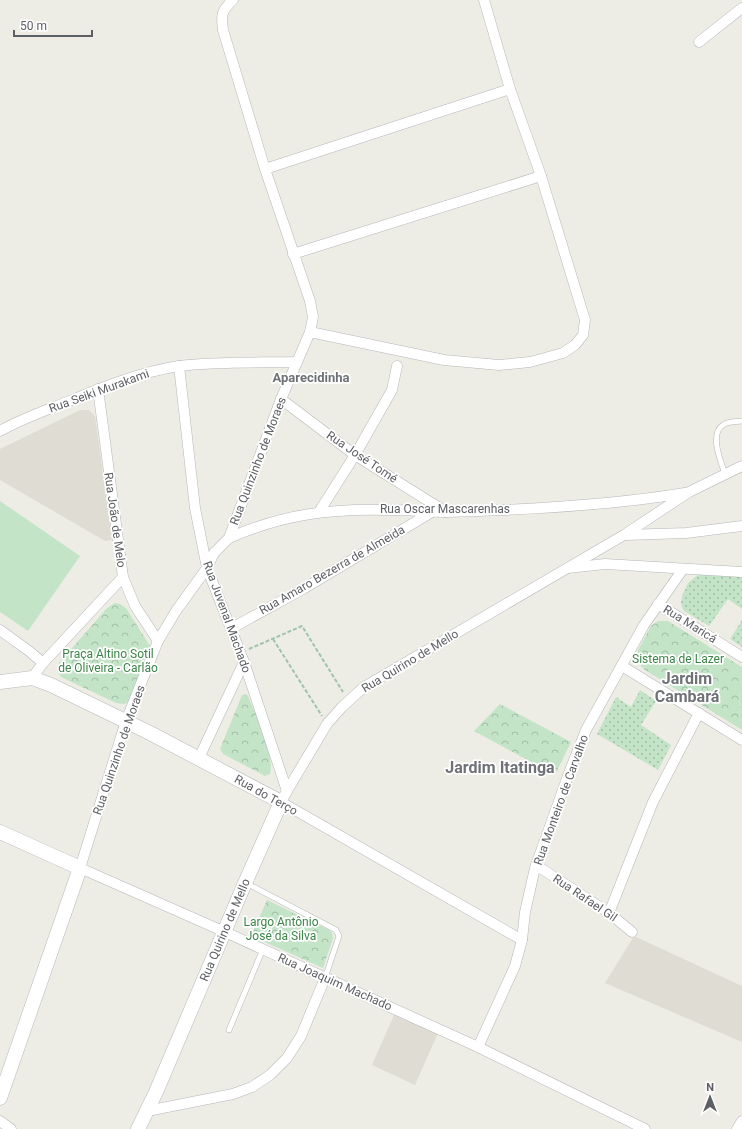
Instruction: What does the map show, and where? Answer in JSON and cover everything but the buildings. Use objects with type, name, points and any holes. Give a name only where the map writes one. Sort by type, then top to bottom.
[{"type":"street","name":"Rua Quinzinho de Moraes","points":[[0,1098],[80,868],[126,722],[158,641],[176,611],[207,568],[214,553],[229,538],[281,399],[310,332],[313,317],[310,301],[265,169],[223,30],[221,16],[225,8],[233,0]]},
{"type":"street","points":[[310,332],[452,361],[500,365],[530,362],[564,353],[575,345],[583,335],[585,320],[541,176],[510,89],[484,0]]},
{"type":"street","points":[[698,42],[742,8]]},
{"type":"street","points":[[265,169],[510,89]]},
{"type":"street","points":[[293,254],[541,176]]},
{"type":"street","name":"Rua Seiki Murakami","points":[[0,431],[14,423],[98,389],[146,373],[179,366],[297,362]]},
{"type":"street","name":"Rua Juvenal Machado","points":[[179,366],[195,508],[207,568],[232,628],[284,797]]},
{"type":"street","points":[[319,512],[355,455],[392,390],[397,366]]},
{"type":"street","name":"Rua João de Melo","points":[[98,389],[123,577],[135,606],[158,641]]},
{"type":"street","name":"Rua José Tomé","points":[[281,399],[355,455],[446,512]]},
{"type":"street","name":"Rua Quirino de Mello","points":[[138,1129],[156,1092],[284,797],[327,724],[349,700],[364,687],[624,535],[689,492],[742,466]]},
{"type":"street","name":"Rua Oscar Mascarenhas","points":[[229,538],[261,525],[319,512],[341,510],[446,512],[580,505],[653,498],[689,492]]},
{"type":"street","name":"Rua Amaro Bezerra de Almeida","points":[[232,628],[302,589],[432,512]]},
{"type":"street","points":[[624,535],[686,533],[742,526]]},
{"type":"street","points":[[565,569],[605,564],[742,572]]},
{"type":"street","name":"Rua Monteiro de Carvalho","points":[[478,1047],[515,966],[522,940],[525,912],[536,865],[586,730],[644,625],[683,569]]},
{"type":"street","points":[[32,678],[43,663],[123,577]]},
{"type":"street","name":"Rua Maricá","points":[[658,604],[742,657]]},
{"type":"street","points":[[0,630],[43,663]]},
{"type":"street","points":[[199,758],[242,658]]},
{"type":"street","points":[[622,666],[742,740]]},
{"type":"street","name":"Rua do Terço","points":[[0,682],[32,678],[51,685],[199,758],[284,797],[522,940]]},
{"type":"street","points":[[609,913],[653,802],[699,713]]},
{"type":"street","name":"Rua Joaquim Machado","points":[[0,832],[478,1047],[645,1129]]},
{"type":"street","name":"Rua Rafael Gil","points":[[536,865],[609,913],[632,932]]},
{"type":"street","points":[[147,1111],[233,1094],[252,1087],[270,1075],[287,1058],[301,1036],[325,978]]},
{"type":"street","points":[[0,1121],[11,1129]]},
{"type":"street","points":[[737,1129],[742,1121]]},
{"type":"lane","points":[[725,474],[717,447],[716,438],[718,431],[722,425],[742,421]]},
{"type":"lane","points":[[246,883],[336,930],[339,933],[325,978]]},
{"type":"lane","points":[[229,1030],[263,950]]},
{"type":"path","points":[[242,658],[273,638],[302,626],[349,700]]},
{"type":"path","points":[[273,638],[327,724]]},
{"type":"shaded area","points":[[80,410],[89,410],[95,416],[112,540],[105,541],[0,480],[0,449]]},
{"type":"shaded area","points":[[634,936],[742,986],[742,1042],[605,983]]},
{"type":"shaded area","points":[[395,1013],[438,1033],[415,1085],[372,1065]]},
{"type":"green space","points":[[0,501],[80,556],[28,631],[0,612]]},
{"type":"green space","points":[[699,574],[742,576],[742,609],[728,599],[709,626],[684,611],[681,604],[682,596],[688,583]]},
{"type":"green space","name":"Praça Altino Sotil de Oliveira - Carlão","points":[[115,603],[126,608],[150,646],[131,699],[125,704],[116,703],[61,677],[57,671],[59,663],[107,608]]},
{"type":"green space","points":[[742,620],[742,647],[730,639]]},
{"type":"green space","name":"Sistema de Lazer","points":[[658,621],[668,621],[742,667],[742,730],[645,670],[637,662],[638,650],[651,626]]},
{"type":"green space","points":[[640,690],[656,701],[641,725],[671,745],[658,770],[597,734],[616,697],[631,707]]},
{"type":"green space","points":[[246,694],[260,724],[270,757],[270,774],[265,776],[223,754],[220,749],[242,695]]},
{"type":"green space","points":[[500,704],[571,742],[555,775],[474,731]]},
{"type":"green space","name":"Largo Antônio José da Silva","points":[[267,900],[329,930],[332,933],[333,938],[323,968],[251,936]]},
{"type":"district","name":"Aparecidinha","points":[[311,377]]},
{"type":"district","name":"Jardim Cambará","points":[[687,687]]},
{"type":"district","name":"Jardim Itatinga","points":[[500,767]]}]
